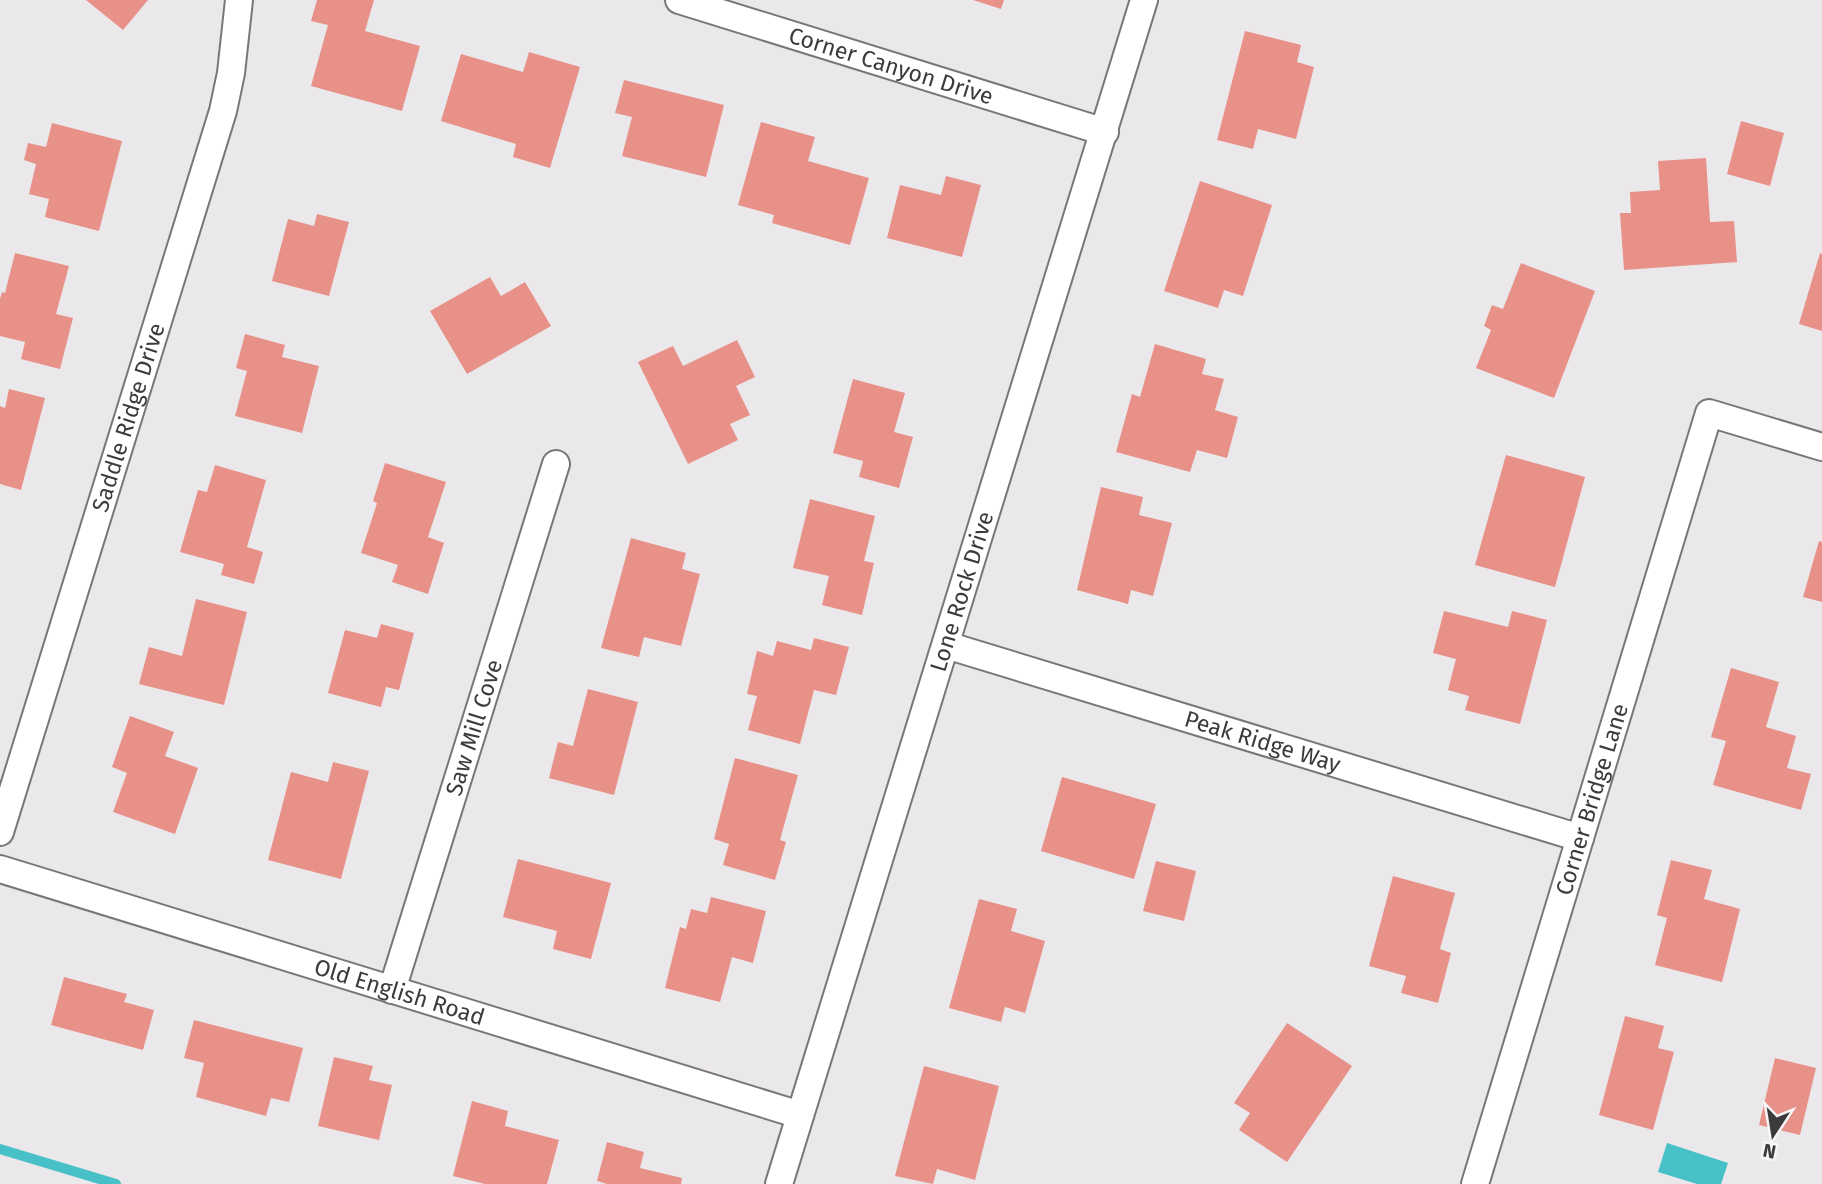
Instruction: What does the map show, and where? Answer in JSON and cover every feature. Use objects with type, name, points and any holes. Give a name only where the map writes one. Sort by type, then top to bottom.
[{"type":"street","name":"Saddle Ridge Drive","points":[[0,832],[223,111],[231,73],[239,0]]},
{"type":"street","name":"Corner Canyon Drive","points":[[679,0],[1105,132]]},
{"type":"street","name":"Lone Rock Drive","points":[[779,1184],[1144,0]]},
{"type":"street","name":"Corner Bridge Lane","points":[[1475,1184],[1709,412],[1822,447]]},
{"type":"street","name":"Saw Mill Cove","points":[[392,990],[556,464]]},
{"type":"street","name":"Peak Ridge Way","points":[[946,645],[1580,838]]},
{"type":"street","name":"Old English Road","points":[[0,869],[800,1115]]},
{"type":"water","points":[[1667,1143],[1728,1163],[1721,1184],[1697,1184],[1658,1172]]},
{"type":"building","points":[[86,0],[148,0],[123,30]]},
{"type":"building","points":[[317,0],[374,0],[365,31],[420,46],[402,111],[311,86],[328,25],[311,21]]},
{"type":"building","points":[[973,0],[1004,0],[1001,9]]},
{"type":"building","points":[[1245,31],[1301,45],[1297,62],[1314,67],[1296,139],[1258,129],[1253,149],[1217,140]]},
{"type":"building","points":[[529,52],[580,67],[550,168],[513,157],[516,144],[441,121],[461,54],[523,72]]},
{"type":"building","points":[[624,80],[724,105],[706,177],[622,156],[632,117],[615,113]]},
{"type":"building","points":[[1741,121],[1784,133],[1770,186],[1727,174]]},
{"type":"building","points":[[761,122],[815,137],[808,161],[869,178],[850,245],[772,223],[774,215],[738,205]]},
{"type":"building","points":[[52,123],[122,141],[99,231],[45,217],[49,199],[29,194],[36,164],[24,160],[28,143],[46,147]]},
{"type":"building","points":[[1706,158],[1710,222],[1734,221],[1737,262],[1624,270],[1620,213],[1631,213],[1630,192],[1660,190],[1658,161]]},
{"type":"building","points":[[946,176],[981,185],[962,257],[887,238],[900,185],[941,195]]},
{"type":"building","points":[[1200,181],[1272,205],[1243,296],[1224,290],[1218,308],[1164,291]]},
{"type":"building","points":[[317,214],[349,222],[329,296],[272,281],[288,219],[314,226]]},
{"type":"building","points":[[15,253],[69,266],[56,314],[73,318],[60,369],[21,359],[25,342],[0,336],[0,299],[2,292],[5,293]]},
{"type":"building","points":[[1820,253],[1822,254],[1822,331],[1799,324]]},
{"type":"building","points":[[1521,263],[1595,291],[1554,398],[1476,368],[1491,330],[1484,326],[1492,305],[1503,309]]},
{"type":"building","points":[[490,277],[501,296],[525,282],[551,326],[467,374],[430,311]]},
{"type":"building","points":[[245,334],[285,345],[282,357],[319,366],[302,433],[235,416],[247,371],[236,368]]},
{"type":"building","points":[[737,340],[755,377],[736,386],[750,415],[730,424],[738,440],[688,464],[638,362],[673,346],[683,366]]},
{"type":"building","points":[[1155,344],[1206,359],[1202,374],[1224,379],[1215,410],[1238,417],[1227,458],[1197,450],[1190,472],[1116,452],[1132,394],[1140,397]]},
{"type":"building","points":[[853,379],[905,393],[894,432],[913,437],[899,488],[859,477],[863,461],[833,453]]},
{"type":"building","points":[[9,389],[45,398],[21,490],[0,484],[0,406],[5,408]]},
{"type":"building","points":[[1506,455],[1585,477],[1555,587],[1475,565]]},
{"type":"building","points":[[385,463],[446,482],[428,537],[444,543],[428,594],[392,582],[398,565],[361,553],[377,503],[373,501]]},
{"type":"building","points":[[215,465],[266,480],[247,547],[263,552],[254,584],[221,575],[224,564],[180,552],[198,490],[207,492]]},
{"type":"building","points":[[1101,487],[1143,497],[1139,515],[1172,523],[1153,596],[1131,590],[1128,604],[1077,590]]},
{"type":"building","points":[[810,499],[875,516],[864,561],[874,563],[862,615],[822,605],[829,576],[793,568]]},
{"type":"building","points":[[631,538],[686,553],[682,569],[700,574],[681,646],[644,637],[639,657],[601,648]]},
{"type":"building","points":[[1819,541],[1822,542],[1822,602],[1803,597]]},
{"type":"building","points":[[196,599],[247,612],[224,705],[139,684],[149,647],[182,656]]},
{"type":"building","points":[[1444,611],[1508,627],[1512,611],[1547,620],[1520,724],[1465,710],[1469,696],[1448,690],[1456,659],[1433,653]]},
{"type":"building","points":[[381,624],[414,633],[399,690],[386,687],[381,707],[328,693],[345,630],[377,638]]},
{"type":"building","points":[[814,638],[849,647],[836,695],[814,690],[800,744],[748,730],[757,696],[747,694],[757,651],[773,656],[777,641],[811,650]]},
{"type":"building","points":[[1731,668],[1779,682],[1766,727],[1796,736],[1787,768],[1811,774],[1801,810],[1713,785],[1726,741],[1711,737]]},
{"type":"building","points":[[588,689],[638,702],[614,795],[549,778],[558,742],[573,746]]},
{"type":"building","points":[[130,716],[174,732],[165,756],[198,768],[175,834],[113,812],[127,773],[112,767]]},
{"type":"building","points":[[735,758],[798,775],[780,840],[786,842],[775,880],[723,865],[729,844],[714,839]]},
{"type":"building","points":[[333,762],[369,771],[341,879],[268,860],[291,772],[328,782]]},
{"type":"building","points":[[1062,777],[1156,804],[1134,879],[1041,851]]},
{"type":"building","points":[[518,859],[611,883],[591,959],[553,949],[557,931],[503,917]]},
{"type":"building","points":[[1671,860],[1712,870],[1704,899],[1740,909],[1722,982],[1655,965],[1667,918],[1657,915]]},
{"type":"building","points":[[1156,861],[1196,871],[1184,921],[1143,911]]},
{"type":"building","points":[[1393,876],[1455,893],[1440,949],[1451,953],[1438,1003],[1401,993],[1406,976],[1369,966]]},
{"type":"building","points":[[711,897],[766,911],[753,963],[732,957],[720,1002],[665,988],[680,927],[686,929],[691,909],[707,913]]},
{"type":"building","points":[[979,899],[1017,909],[1011,931],[1045,941],[1025,1013],[1005,1007],[1001,1022],[949,1008]]},
{"type":"building","points":[[64,977],[127,994],[124,1002],[154,1010],[143,1050],[51,1025]]},
{"type":"building","points":[[1625,1016],[1664,1026],[1658,1048],[1674,1052],[1653,1130],[1599,1115]]},
{"type":"building","points":[[194,1020],[303,1048],[289,1102],[271,1098],[266,1116],[196,1097],[204,1063],[184,1058]]},
{"type":"building","points":[[1287,1023],[1352,1066],[1287,1162],[1239,1130],[1250,1113],[1234,1103]]},
{"type":"building","points":[[334,1057],[373,1066],[369,1080],[392,1085],[379,1140],[318,1126]]},
{"type":"building","points":[[1775,1058],[1816,1068],[1800,1135],[1759,1125]]},
{"type":"building","points":[[924,1066],[999,1086],[975,1180],[937,1169],[933,1184],[895,1176]]},
{"type":"building","points":[[472,1101],[508,1111],[505,1126],[559,1140],[547,1184],[485,1184],[453,1176]]},
{"type":"building","points":[[607,1142],[644,1152],[640,1168],[682,1178],[681,1184],[607,1184],[597,1181]]},
{"type":"waterway","points":[[0,1149],[116,1184]]}]
